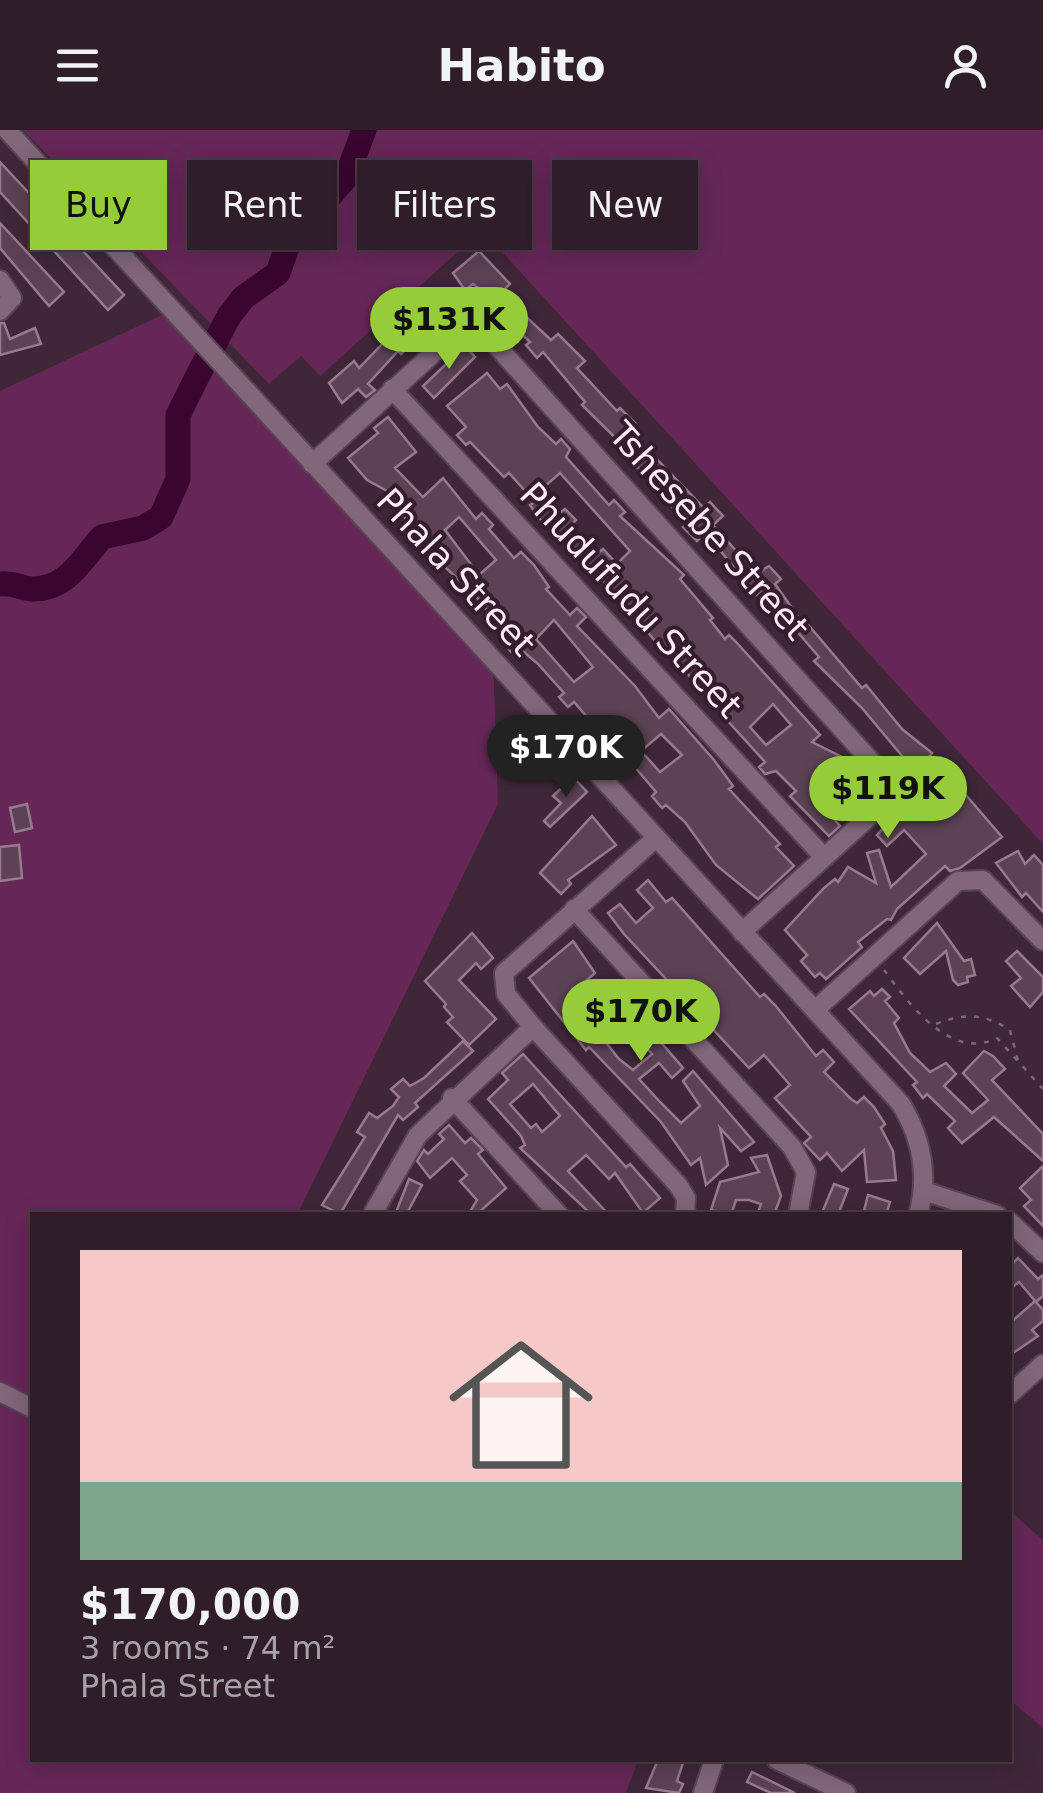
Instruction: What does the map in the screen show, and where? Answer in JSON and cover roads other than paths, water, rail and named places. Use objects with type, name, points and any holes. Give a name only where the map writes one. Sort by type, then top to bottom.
[{"type":"street","name":"Phala Street","points":[[7,130],[815,1010],[910,1120],[922,1155],[924,1191],[919,1212]]},
{"type":"street","points":[[0,280],[12,298],[0,312]]},
{"type":"street","name":"Tshesebe Street","points":[[392,389],[450,338],[472,328],[485,333],[885,774],[890,787],[882,805],[822,855]]},
{"type":"street","points":[[312,464],[392,389]]},
{"type":"street","name":"Phudufudu Street","points":[[392,389],[822,855]]},
{"type":"street","points":[[656,838],[504,972],[504,987],[533,1027],[678,1185],[686,1198],[685,1212]]},
{"type":"street","points":[[742,932],[822,855]]},
{"type":"street","points":[[815,1010],[941,894],[971,878],[993,887],[1043,942]]},
{"type":"street","points":[[574,909],[792,1147],[806,1172],[799,1212]]},
{"type":"street","points":[[374,1212],[418,1135],[452,1098],[533,1027]]},
{"type":"street","points":[[452,1098],[556,1212]]},
{"type":"street","points":[[924,1191],[988,1212]]},
{"type":"street","points":[[1012,1224],[1043,1253]]},
{"type":"street","points":[[1012,1392],[1043,1364]]},
{"type":"street","points":[[0,1392],[30,1407]]},
{"type":"street","points":[[703,1793],[713,1762]]},
{"type":"street","points":[[781,1762],[846,1793]]},
{"type":"waterway","points":[[0,584],[32,589],[55,584],[73,572],[102,537],[143,528],[161,517],[178,479],[178,415],[229,316],[243,298],[278,273],[288,244],[347,176],[364,130]]}]
